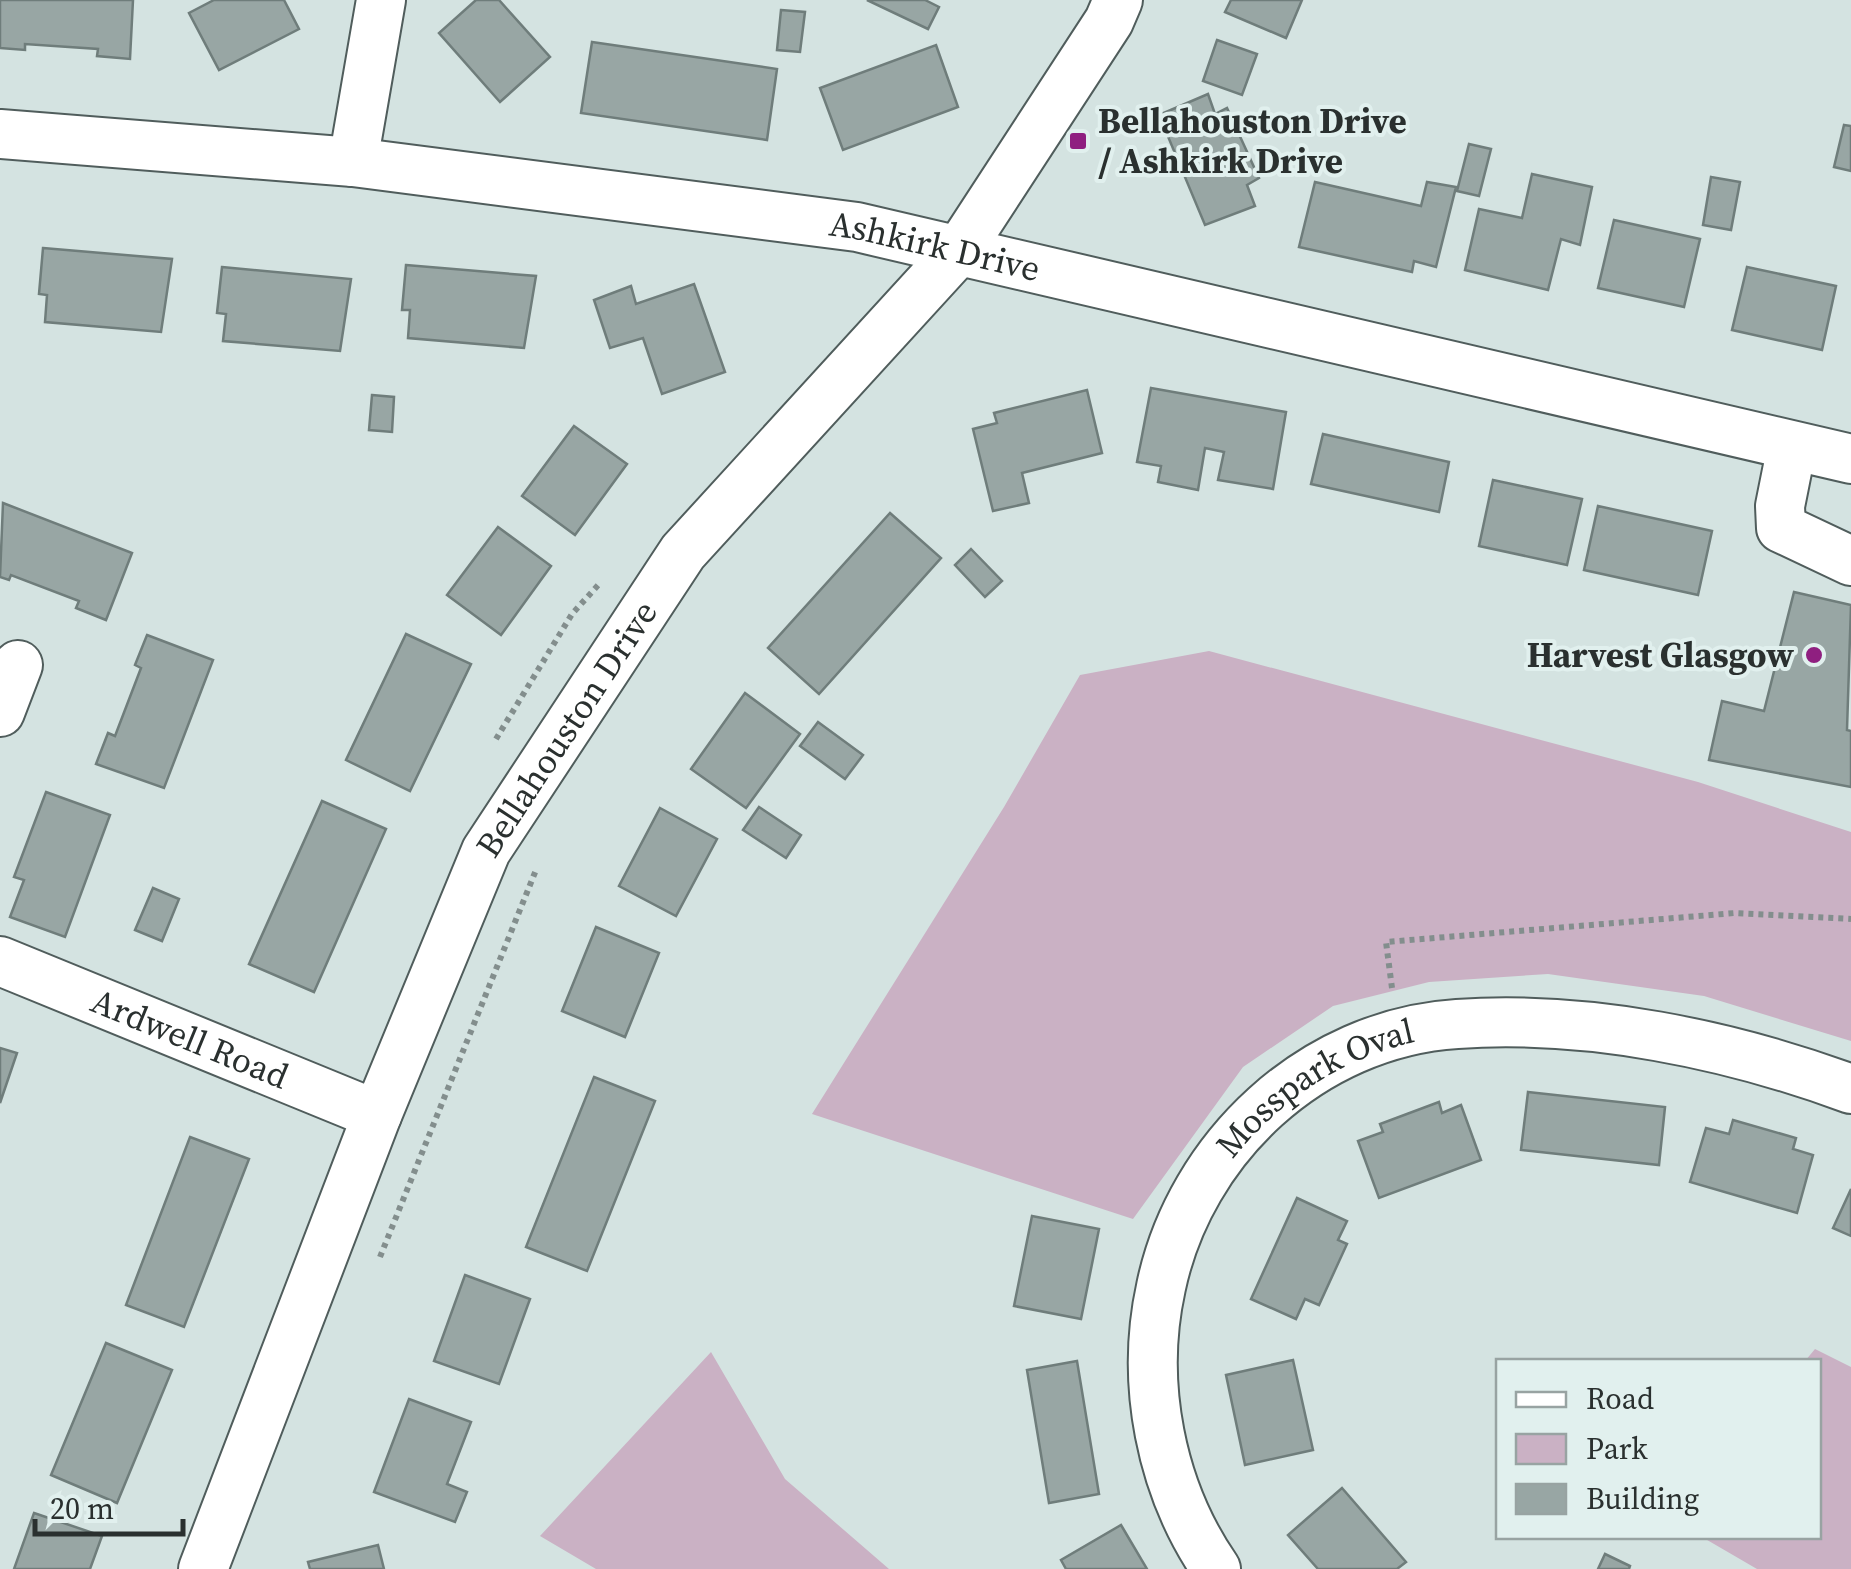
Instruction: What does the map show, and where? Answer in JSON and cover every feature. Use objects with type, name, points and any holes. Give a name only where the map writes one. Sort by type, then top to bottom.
[{"type":"street","points":[[352,162],[382,0]]},
{"type":"street","name":"Bellahouston Drive","points":[[202,1569],[377,1115],[486,851],[683,552],[961,248],[1109,22],[1118,0]]},
{"type":"street","name":"Ashkirk Drive","points":[[0,134],[352,162],[856,227],[961,248],[1851,459]]},
{"type":"street","points":[[1792,446],[1780,506],[1781,528],[1851,561]]},
{"type":"street","points":[[0,712],[18,664]]},
{"type":"street","name":"Ardwell Road","points":[[0,961],[377,1115]]},
{"type":"street","name":"Mosspark Oval","points":[[1216,1569],[1198,1544],[1159,1431],[1151,1369],[1154,1318],[1165,1266],[1186,1211],[1207,1173],[1266,1104],[1304,1074],[1397,1034],[1454,1024],[1589,1030],[1730,1051],[1851,1089]]},
{"type":"path","points":[[375,1269],[541,859]]},
{"type":"path","points":[[1397,1034],[1386,942],[1734,913],[1851,920]]},
{"type":"green space","points":[[1209,651],[1698,782],[1851,832],[1851,1041],[1704,996],[1548,974],[1429,982],[1333,1006],[1243,1067],[1133,1219],[812,1114],[1004,807],[1080,675]]},
{"type":"green space","points":[[1815,1349],[1851,1367],[1851,1569],[1757,1569],[1705,1539],[1821,1539],[1821,1359],[1807,1359]]},
{"type":"green space","points":[[711,1352],[785,1479],[889,1569],[596,1569],[540,1536]]},
{"type":"building","points":[[0,0],[133,0],[130,59],[97,56],[98,49],[25,44],[25,50],[0,48]]},
{"type":"building","points":[[214,0],[284,0],[299,29],[219,70],[189,13]]},
{"type":"building","points":[[476,0],[499,0],[550,57],[500,102],[439,33]]},
{"type":"building","points":[[867,0],[925,0],[939,7],[928,29]]},
{"type":"building","points":[[1231,0],[1302,0],[1286,38],[1225,12]]},
{"type":"building","points":[[781,10],[805,12],[800,52],[777,50]]},
{"type":"building","points":[[1217,40],[1257,54],[1242,95],[1203,81]]},
{"type":"building","points":[[592,42],[777,69],[767,140],[581,113]]},
{"type":"building","points":[[936,45],[958,107],[843,150],[820,88]]},
{"type":"building","points":[[1208,94],[1215,114],[1227,108],[1259,178],[1247,185],[1255,206],[1205,225],[1159,115]]},
{"type":"building","points":[[1844,125],[1851,126],[1851,171],[1834,167]]},
{"type":"building","points":[[1469,144],[1491,149],[1479,196],[1457,191]]},
{"type":"building","points":[[1532,174],[1592,187],[1580,245],[1561,239],[1548,290],[1465,270],[1479,209],[1522,218]]},
{"type":"building","points":[[1711,177],[1740,182],[1731,230],[1703,225]]},
{"type":"building","points":[[1315,182],[1421,206],[1427,182],[1456,187],[1436,267],[1414,261],[1412,272],[1299,247]]},
{"type":"building","points":[[1614,220],[1700,239],[1684,307],[1598,288]]},
{"type":"building","points":[[43,248],[172,259],[161,332],[45,322],[47,295],[39,294]]},
{"type":"building","points":[[406,265],[536,276],[524,348],[408,338],[410,310],[402,310]]},
{"type":"building","points":[[222,267],[351,279],[340,351],[223,341],[226,314],[217,313]]},
{"type":"building","points":[[1747,267],[1836,286],[1822,350],[1732,330]]},
{"type":"building","points":[[694,284],[725,372],[662,394],[643,338],[610,348],[594,300],[631,286],[636,304]]},
{"type":"building","points":[[1151,388],[1286,412],[1273,489],[1218,480],[1224,452],[1205,448],[1198,490],[1158,482],[1161,466],[1137,462]]},
{"type":"building","points":[[1087,390],[1102,453],[1022,473],[1029,503],[993,511],[973,429],[997,423],[994,413]]},
{"type":"building","points":[[372,395],[394,397],[392,432],[369,430]]},
{"type":"building","points":[[574,426],[627,464],[575,535],[522,496]]},
{"type":"building","points":[[1323,434],[1449,462],[1439,512],[1311,484]]},
{"type":"building","points":[[1493,480],[1582,499],[1567,565],[1479,546]]},
{"type":"building","points":[[3,503],[132,553],[106,620],[76,608],[79,601],[11,575],[9,580],[0,577]]},
{"type":"building","points":[[1598,506],[1712,531],[1698,595],[1584,570]]},
{"type":"building","points":[[890,513],[941,558],[819,694],[768,648]]},
{"type":"building","points":[[498,527],[551,566],[501,635],[447,595]]},
{"type":"building","points":[[971,549],[1002,581],[985,597],[955,565]]},
{"type":"building","name":"Harvest Glasgow","points":[[1794,592],[1851,605],[1847,730],[1851,731],[1851,787],[1709,760],[1722,701],[1764,711]]},
{"type":"building","points":[[406,634],[471,664],[410,791],[346,760]]},
{"type":"building","points":[[147,635],[213,660],[164,788],[96,764],[108,733],[115,736],[141,668],[135,665]]},
{"type":"building","points":[[745,693],[800,734],[746,808],[691,769]]},
{"type":"building","points":[[818,722],[863,755],[845,779],[800,746]]},
{"type":"building","points":[[46,792],[110,815],[65,937],[10,917],[24,880],[14,877]]},
{"type":"building","points":[[322,801],[386,829],[314,992],[249,964]]},
{"type":"building","points":[[759,807],[801,835],[786,858],[743,830]]},
{"type":"building","points":[[660,808],[717,839],[676,916],[619,886]]},
{"type":"building","points":[[153,888],[179,899],[162,941],[135,930]]},
{"type":"building","points":[[596,927],[659,953],[625,1037],[562,1011]]},
{"type":"building","points":[[0,1048],[17,1053],[0,1103]]},
{"type":"building","points":[[594,1077],[655,1101],[587,1271],[526,1247]]},
{"type":"building","points":[[1528,1092],[1665,1107],[1659,1165],[1521,1150]]},
{"type":"building","points":[[1439,1102],[1442,1113],[1461,1105],[1481,1160],[1379,1198],[1358,1141],[1383,1132],[1380,1124]]},
{"type":"building","points":[[1733,1120],[1796,1138],[1793,1149],[1813,1155],[1797,1213],[1690,1182],[1706,1128],[1729,1134]]},
{"type":"building","points":[[190,1137],[249,1159],[184,1327],[126,1305]]},
{"type":"building","points":[[1851,1189],[1851,1236],[1833,1228]]},
{"type":"building","points":[[1297,1198],[1347,1221],[1338,1240],[1347,1244],[1319,1305],[1305,1299],[1296,1319],[1251,1299]]},
{"type":"building","points":[[1032,1216],[1099,1229],[1081,1319],[1014,1306]]},
{"type":"building","points":[[465,1275],[530,1299],[499,1384],[434,1361]]},
{"type":"building","points":[[106,1343],[172,1370],[117,1503],[51,1475]]},
{"type":"building","points":[[1293,1360],[1313,1450],[1245,1465],[1226,1375]]},
{"type":"building","points":[[1077,1361],[1099,1494],[1049,1503],[1027,1370]]},
{"type":"building","points":[[409,1399],[471,1422],[447,1484],[467,1492],[455,1522],[374,1492]]},
{"type":"building","points":[[1342,1488],[1406,1562],[1397,1569],[1318,1569],[1288,1535]]},
{"type":"building","points":[[34,1513],[102,1536],[90,1569],[14,1569]]},
{"type":"building","points":[[1121,1525],[1147,1569],[1066,1569],[1061,1560]]},
{"type":"building","points":[[378,1545],[384,1569],[310,1569],[308,1562]]},
{"type":"building","points":[[1605,1554],[1630,1566],[1629,1569],[1598,1569]]},
{"type":"place","name":"Bellahouston Drive / Ashkirk Drive","points":[[1078,141]]},
{"type":"place","name":"Harvest Glasgow","points":[[1814,655]]}]
